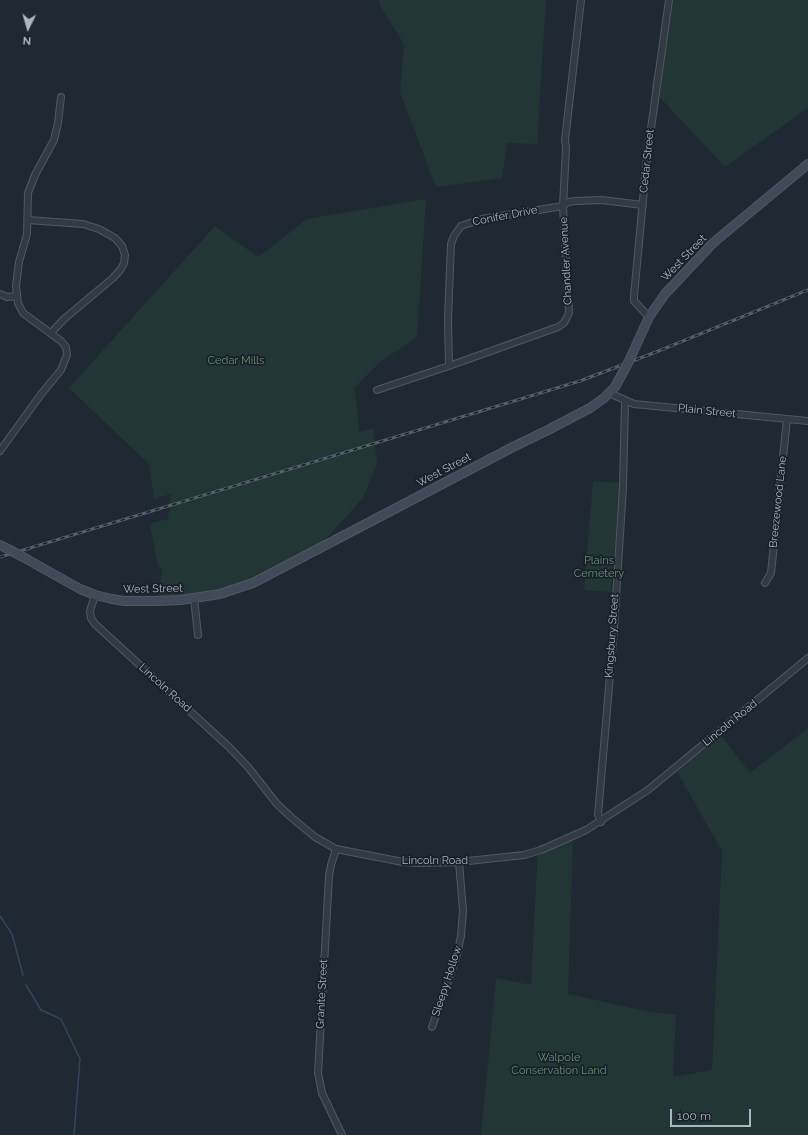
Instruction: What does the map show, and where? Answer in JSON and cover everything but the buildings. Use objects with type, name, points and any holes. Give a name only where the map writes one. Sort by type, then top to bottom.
[{"type":"main road","name":"West Street","points":[[0,545],[64,581],[94,595],[124,601],[157,601],[194,598],[220,594],[253,583],[583,412],[609,394],[615,387],[628,363],[649,317],[674,284],[713,243],[808,164]]},
{"type":"street","name":"Chandler Avenue","points":[[377,390],[558,327],[564,323],[569,313],[563,206],[566,148],[565,140],[581,0]]},
{"type":"street","name":"Cedar Street","points":[[649,317],[637,305],[634,299],[647,157],[669,0]]},
{"type":"street","points":[[0,451],[3,442],[61,370],[65,361],[66,347],[51,333],[23,313],[18,303],[16,286],[18,262],[27,234],[28,193],[35,175],[54,140],[58,124],[61,98]]},
{"type":"street","name":"Conifer Drive","points":[[449,366],[448,319],[451,244],[457,230],[463,224],[528,211],[563,206],[568,202],[594,200],[642,205]]},
{"type":"street","points":[[28,220],[83,224],[99,229],[115,238],[122,246],[125,255],[124,263],[121,269],[113,278],[69,314],[51,333]]},
{"type":"street","points":[[0,294],[7,297],[17,296]]},
{"type":"street","name":"Plain Street","points":[[609,394],[634,404],[808,421]]},
{"type":"street","name":"Kingsbury Street","points":[[601,822],[598,815],[614,629],[623,487],[625,401]]},
{"type":"street","name":"Breezewood Lane","points":[[765,583],[771,573],[788,419]]},
{"type":"street","name":"Lincoln Road","points":[[94,595],[90,607],[90,613],[93,621],[98,627],[229,747],[248,767],[277,804],[310,833],[336,849],[403,862],[459,862],[507,858],[542,850],[564,841],[601,822],[648,790],[808,658]]},
{"type":"street","points":[[194,598],[198,635]]},
{"type":"street","name":"Granite Street","points":[[336,849],[329,876],[318,1072],[322,1092],[342,1135]]},
{"type":"street","name":"Sleepy Hollow","points":[[432,1028],[457,955],[461,936],[463,911],[459,862]]},
{"type":"green space","points":[[379,0],[546,0],[537,144],[507,143],[502,178],[436,187],[400,92],[404,44],[381,8]]},
{"type":"green space","points":[[670,0],[808,0],[808,108],[725,167],[651,88]]},
{"type":"green space","name":"Cedar Mills","points":[[426,199],[417,337],[380,362],[355,387],[359,432],[373,428],[377,463],[363,498],[311,555],[251,585],[216,592],[158,598],[162,568],[158,566],[150,526],[152,523],[168,519],[171,494],[154,499],[149,464],[69,388],[215,226],[258,257],[307,219]]},
{"type":"green space","name":"Plains Cemetery","points":[[593,481],[620,483],[611,592],[584,590]]},
{"type":"green space","name":"Walpole Conservation Land","points":[[808,728],[808,1135],[481,1135],[496,978],[531,985],[538,845],[573,838],[568,994],[650,1012],[676,1015],[673,1077],[712,1070],[722,851],[675,768],[720,734],[750,773]]},
{"type":"waterway","points":[[0,916],[12,934],[23,975]]},
{"type":"waterway","points":[[26,985],[41,1010],[61,1019],[80,1059],[74,1135]]},
{"type":"railway","points":[[0,557],[580,381],[656,352],[808,290]]}]
